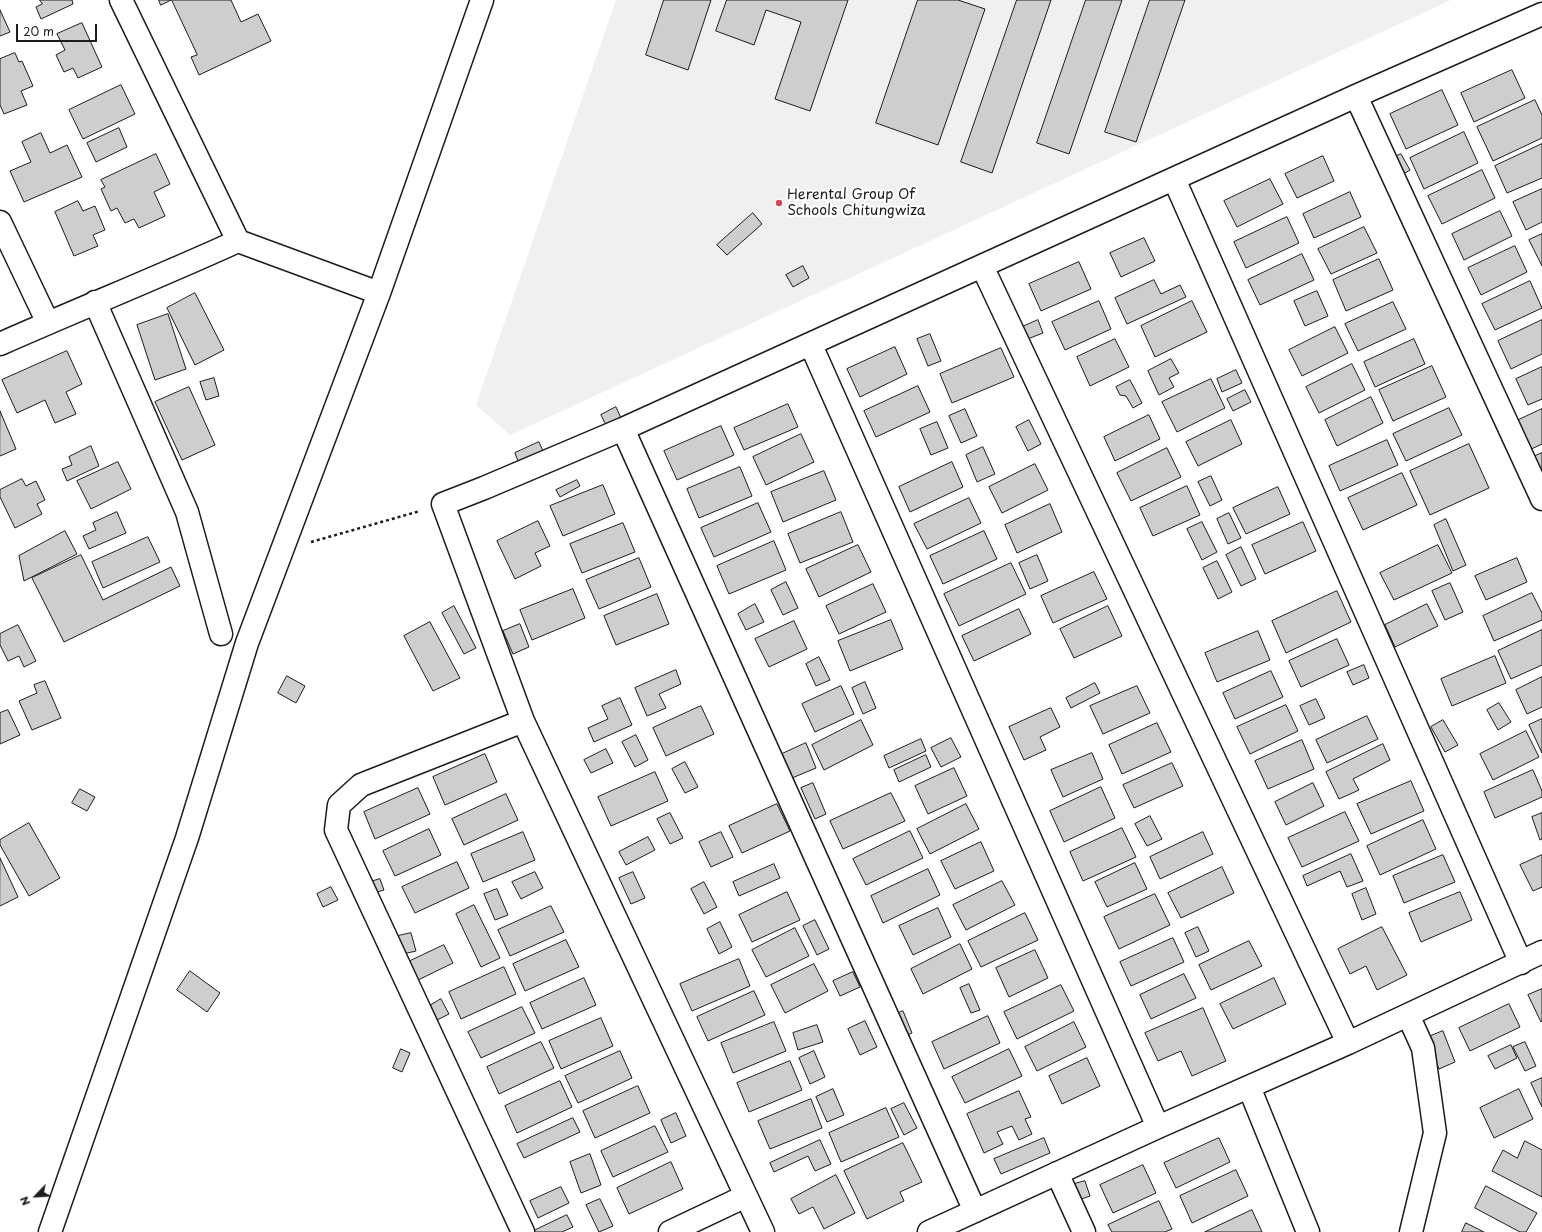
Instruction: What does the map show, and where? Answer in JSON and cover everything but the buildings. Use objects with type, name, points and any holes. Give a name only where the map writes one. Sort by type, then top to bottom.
[{"type":"street","points":[[121,0],[238,241],[379,293]]},
{"type":"street","points":[[50,1232],[187,838],[247,643],[379,293],[482,0]]},
{"type":"street","points":[[763,1232],[523,721],[443,504],[623,429],[812,345],[1356,96],[1542,14]]},
{"type":"street","points":[[1356,96],[1542,499]]},
{"type":"street","points":[[1174,179],[1521,963]]},
{"type":"street","points":[[0,222],[48,323]]},
{"type":"street","points":[[0,344],[95,302],[161,276],[238,241]]},
{"type":"street","points":[[982,266],[1348,1043]]},
{"type":"street","points":[[95,302],[187,512],[221,634]]},
{"type":"street","points":[[812,345],[1158,1126]]},
{"type":"street","points":[[623,429],[975,1211]]},
{"type":"street","points":[[523,721],[361,785],[339,805],[336,830],[523,1232]]},
{"type":"street","points":[[929,1232],[1158,1126],[1408,1016],[1542,952]]},
{"type":"street","points":[[1408,1016],[1423,1048],[1434,1133],[1411,1232]]},
{"type":"street","points":[[1249,1087],[1308,1232]]},
{"type":"street","points":[[1057,1173],[1084,1232]]},
{"type":"street","points":[[670,1232],[746,1196]]},
{"type":"path","points":[[281,550],[372,524],[393,520],[443,504]]},
{"type":"shaded area","name":"Herental Group Of Schools Chitungwiza","points":[[616,0],[1451,0],[510,435],[476,405]]},
{"type":"place","name":"Herental Group Of Schools Chitungwiza","points":[[779,203]]}]
